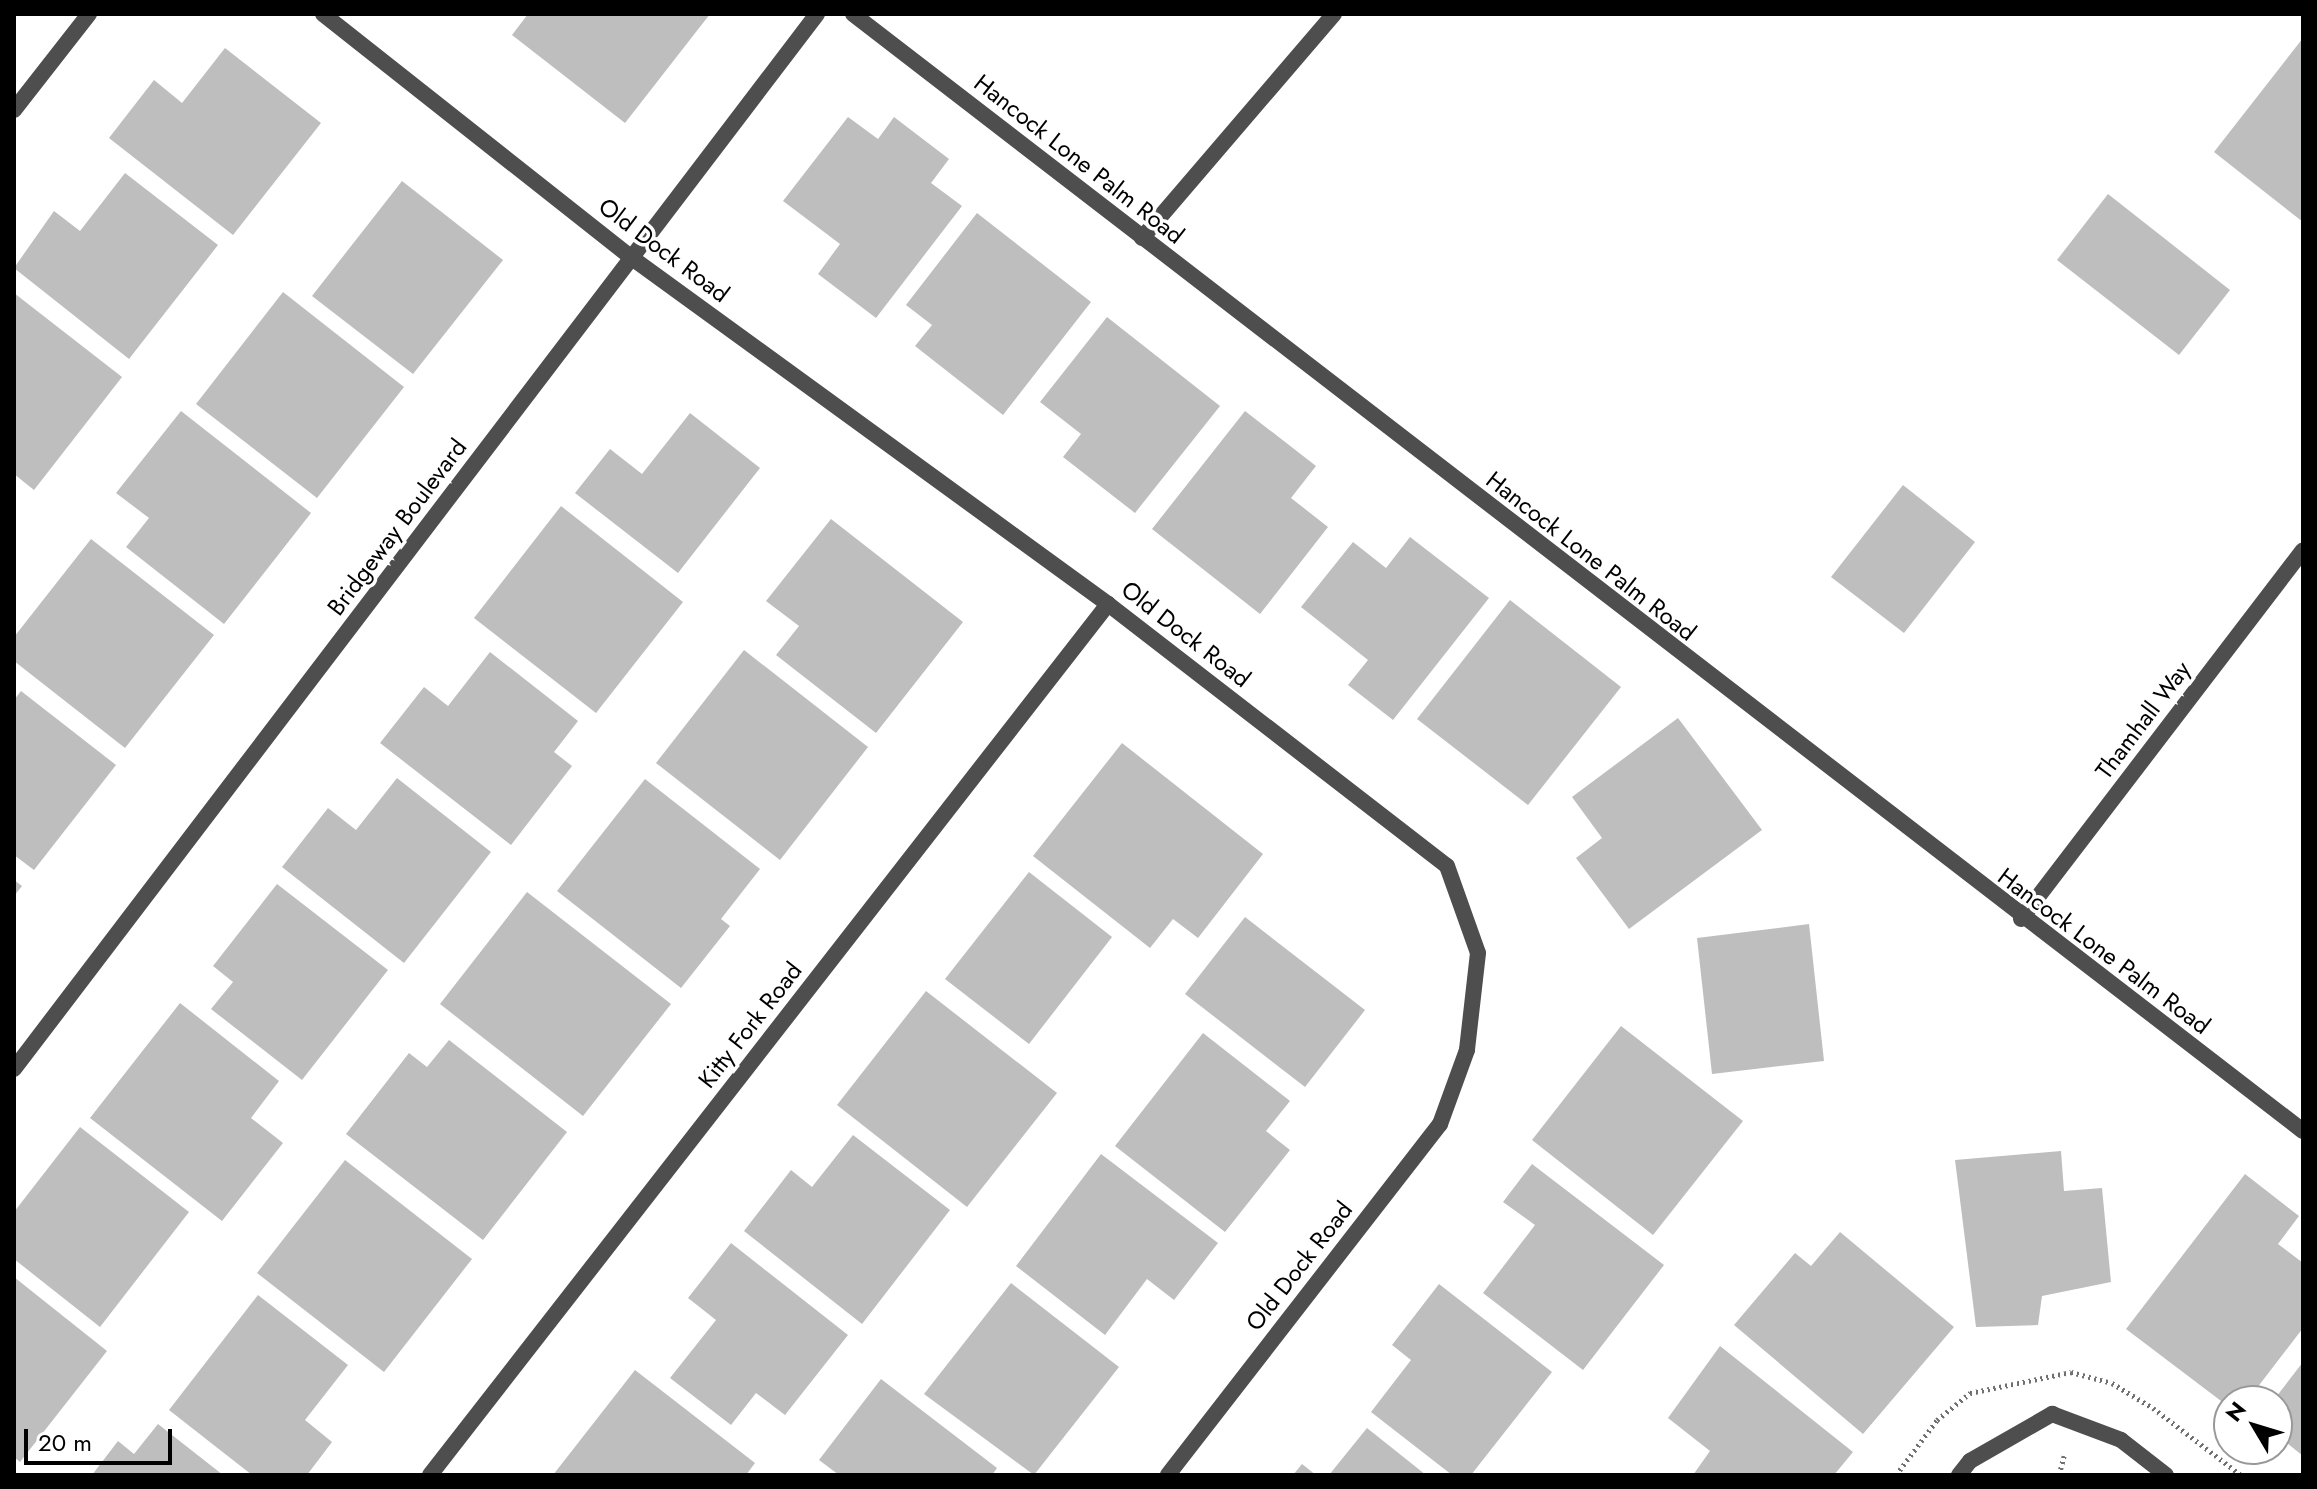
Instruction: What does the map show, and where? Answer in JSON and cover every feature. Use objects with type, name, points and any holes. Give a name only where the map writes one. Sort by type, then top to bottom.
[{"type":"street","points":[[14,110],[89,14]]},
{"type":"street","name":"Old Dock Road","points":[[323,14],[632,258],[1108,604],[1447,866],[1478,953],[1467,1050],[1440,1124],[1168,1475]]},
{"type":"street","name":"Bridgeway Boulevard","points":[[14,1069],[817,14]]},
{"type":"street","name":"Hancock Lone Palm Road","points":[[853,14],[2021,919],[2303,1131]]},
{"type":"street","points":[[1142,238],[1334,14]]},
{"type":"street","name":"Thamhall Way","points":[[2021,919],[2303,550]]},
{"type":"street","name":"Kitty Fork Road","points":[[430,1475],[1108,604]]},
{"type":"street","points":[[1959,1475],[1970,1461],[2052,1414],[2121,1440],[2166,1475]]},
{"type":"path","points":[[2059,1475],[2064,1456]]},
{"type":"building","points":[[528,14],[710,14],[625,123],[512,35]]},
{"type":"building","points":[[2303,38],[2303,222],[2214,152]]},
{"type":"building","points":[[225,48],[321,123],[233,235],[109,138],[154,80],[182,103]]},
{"type":"building","points":[[848,117],[878,139],[894,117],[949,159],[931,183],[962,206],[876,318],[818,274],[840,244],[783,201]]},
{"type":"building","points":[[125,173],[218,245],[129,359],[14,268],[54,211],[80,231]]},
{"type":"building","points":[[402,181],[503,260],[413,374],[312,296]]},
{"type":"building","points":[[2108,194],[2230,290],[2179,355],[2057,260]]},
{"type":"building","points":[[977,213],[1091,302],[1003,415],[915,346],[932,325],[906,305]]},
{"type":"building","points":[[283,292],[404,387],[317,498],[196,404]]},
{"type":"building","points":[[14,293],[122,377],[34,490],[14,474]]},
{"type":"building","points":[[1107,317],[1220,406],[1135,513],[1063,457],[1081,434],[1040,402]]},
{"type":"building","points":[[181,411],[311,513],[224,624],[126,547],[149,518],[116,493]]},
{"type":"building","points":[[1245,411],[1316,466],[1291,498],[1328,527],[1260,614],[1152,529]]},
{"type":"building","points":[[690,413],[760,468],[678,573],[575,493],[610,449],[642,474]]},
{"type":"building","points":[[1903,485],[1975,542],[1904,633],[1831,577]]},
{"type":"building","points":[[561,506],[683,602],[596,713],[474,618]]},
{"type":"building","points":[[831,519],[963,622],[876,733],[776,655],[799,626],[766,601]]},
{"type":"building","points":[[1410,537],[1489,598],[1393,720],[1348,685],[1368,660],[1301,607],[1353,542],[1386,568]]},
{"type":"building","points":[[91,539],[214,635],[125,748],[14,661],[14,637]]},
{"type":"building","points":[[1510,600],[1621,687],[1528,805],[1417,719]]},
{"type":"building","points":[[744,650],[868,747],[780,860],[656,763]]},
{"type":"building","points":[[490,652],[578,721],[554,752],[572,766],[511,845],[380,743],[424,687],[448,706]]},
{"type":"building","points":[[21,691],[116,765],[34,870],[14,855],[14,700]]},
{"type":"building","points":[[1678,718],[1762,830],[1629,929],[1576,858],[1602,838],[1572,797]]},
{"type":"building","points":[[1122,743],[1263,854],[1198,938],[1173,919],[1150,948],[1033,856]]},
{"type":"building","points":[[397,778],[491,852],[404,963],[282,867],[328,808],[356,830]]},
{"type":"building","points":[[645,779],[760,869],[721,919],[730,926],[681,988],[557,891]]},
{"type":"building","points":[[1029,872],[1112,937],[1029,1044],[945,979]]},
{"type":"building","points":[[14,880],[22,886],[14,896]]},
{"type":"building","points":[[277,884],[388,970],[302,1080],[211,1009],[233,982],[213,966]]},
{"type":"building","points":[[527,892],[671,1004],[583,1116],[440,1004]]},
{"type":"building","points":[[1245,917],[1365,1010],[1305,1087],[1185,994]]},
{"type":"building","points":[[1809,924],[1824,1061],[1712,1074],[1697,938]]},
{"type":"building","points":[[926,991],[1057,1093],[967,1207],[837,1105]]},
{"type":"building","points":[[180,1003],[279,1081],[251,1118],[283,1143],[222,1221],[90,1118]]},
{"type":"building","points":[[1621,1026],[1743,1121],[1653,1235],[1532,1140]]},
{"type":"building","points":[[1203,1033],[1290,1101],[1266,1131],[1290,1150],[1225,1232],[1115,1146]]},
{"type":"building","points":[[449,1040],[567,1132],[483,1240],[346,1134],[409,1053],[427,1067]]},
{"type":"building","points":[[80,1127],[189,1212],[100,1327],[14,1259],[14,1212]]},
{"type":"building","points":[[853,1135],[950,1210],[862,1324],[744,1231],[791,1170],[812,1187]]},
{"type":"building","points":[[2061,1151],[2064,1191],[2102,1188],[2111,1282],[2042,1296],[2038,1325],[1976,1327],[1955,1160]]},
{"type":"building","points":[[1101,1154],[1218,1243],[1174,1300],[1147,1279],[1105,1335],[1016,1266]]},
{"type":"building","points":[[345,1160],[472,1259],[384,1372],[257,1273]]},
{"type":"building","points":[[1532,1164],[1664,1265],[1583,1370],[1483,1293],[1535,1225],[1503,1202]]},
{"type":"building","points":[[2245,1174],[2299,1216],[2278,1244],[2303,1263],[2303,1328],[2259,1385],[2213,1385],[2213,1395],[2126,1329]]},
{"type":"building","points":[[1840,1232],[1954,1327],[1863,1434],[1734,1325],[1795,1253],[1811,1266]]},
{"type":"building","points":[[731,1243],[848,1335],[785,1415],[756,1393],[731,1425],[670,1378],[716,1320],[688,1298]]},
{"type":"building","points":[[14,1277],[107,1351],[20,1462],[14,1457]]},
{"type":"building","points":[[1011,1283],[1119,1367],[1034,1475],[924,1394]]},
{"type":"building","points":[[1439,1284],[1552,1372],[1471,1475],[1452,1475],[1371,1412],[1411,1360],[1392,1345]]},
{"type":"building","points":[[258,1295],[348,1365],[305,1420],[332,1442],[307,1475],[252,1475],[169,1410]]},
{"type":"building","points":[[1720,1346],[1853,1452],[1834,1475],[1693,1475],[1710,1451],[1668,1418]]},
{"type":"building","points":[[2303,1362],[2303,1456],[2293,1448],[2293,1385],[2285,1385]]},
{"type":"building","points":[[635,1370],[755,1463],[746,1475],[553,1475]]},
{"type":"building","points":[[881,1379],[997,1468],[992,1475],[839,1475],[819,1460]]},
{"type":"building","points":[[158,1424],[223,1475],[92,1475],[118,1441],[134,1454]]},
{"type":"building","points":[[1367,1428],[1426,1475],[1329,1475]]},
{"type":"building","points":[[1302,1464],[1316,1475],[1293,1475]]}]
